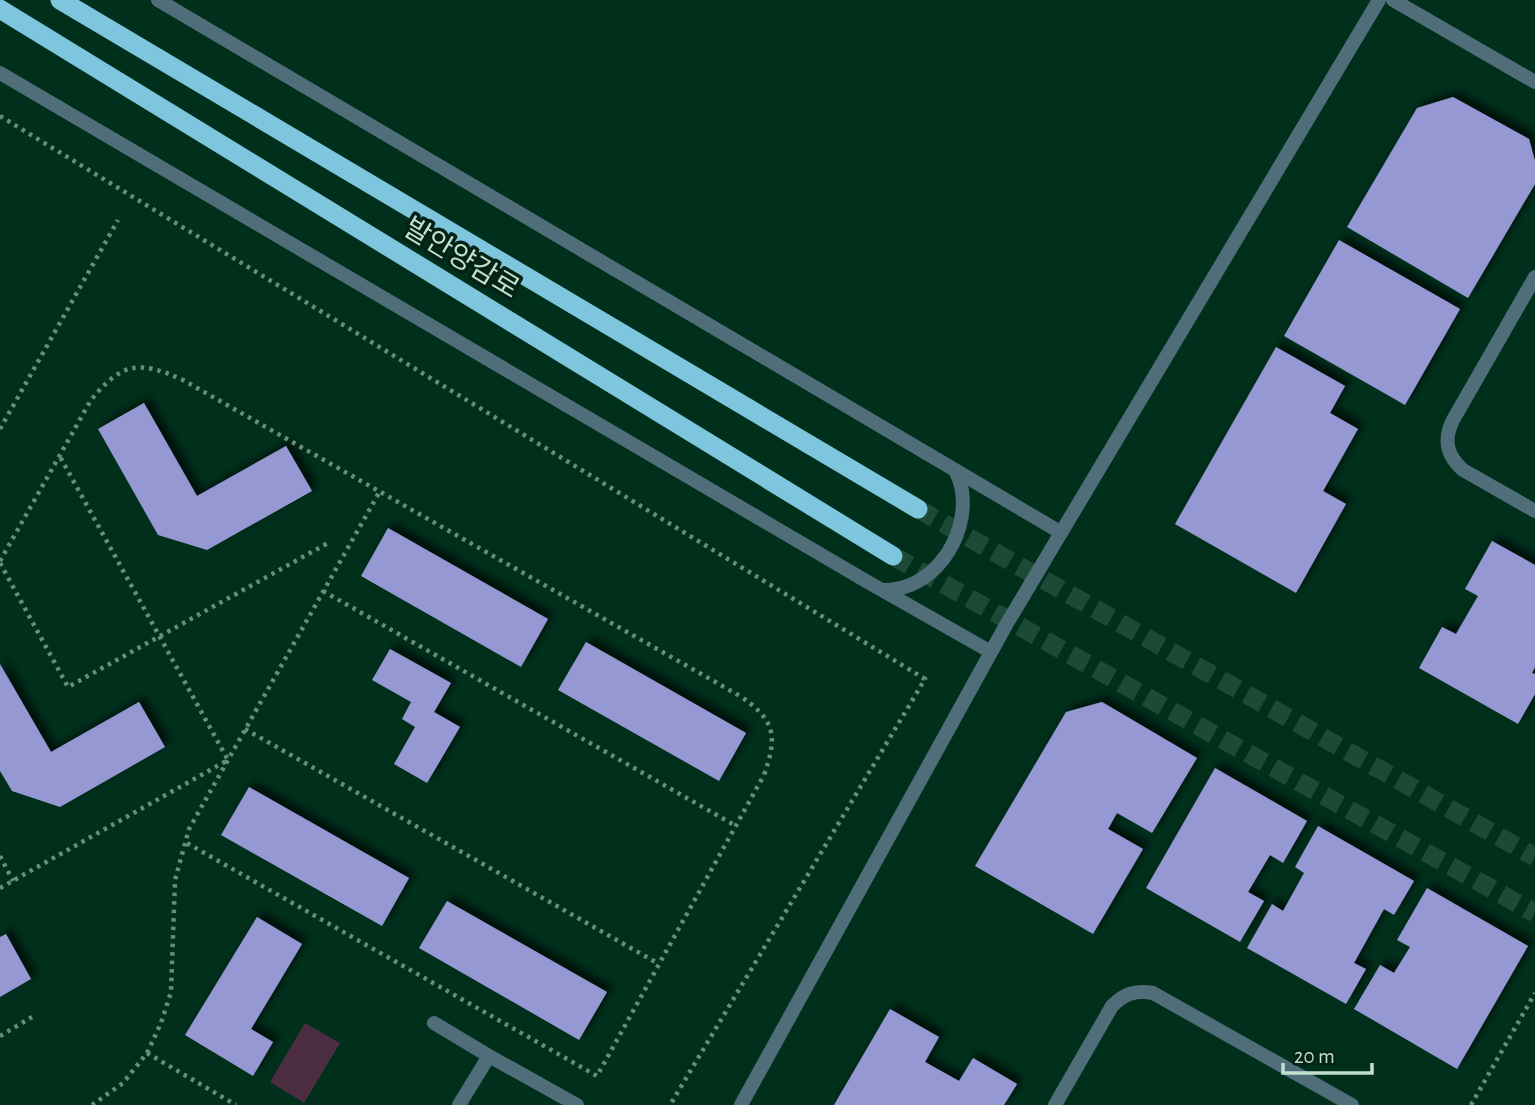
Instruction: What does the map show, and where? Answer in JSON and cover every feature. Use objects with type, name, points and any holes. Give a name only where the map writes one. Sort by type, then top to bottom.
[{"type":"highway","name":"발안양감로","points":[[60,0],[918,509]]},
{"type":"highway","name":"발안양감로","points":[[0,9],[893,556]]},
{"type":"street","points":[[158,0],[1060,532]]},
{"type":"street","points":[[741,1105],[1060,532],[1379,0]]},
{"type":"street","points":[[1394,0],[1535,82]]},
{"type":"street","points":[[0,73],[991,652]]},
{"type":"street","points":[[1535,277],[1448,430],[1447,442],[1454,462],[1463,470],[1535,511]]},
{"type":"street","points":[[881,589],[898,590],[915,584],[933,570],[948,553],[958,531],[963,509],[962,489],[955,470]]},
{"type":"street","points":[[1055,1105],[1112,1006],[1130,993],[1142,991],[1153,993],[1352,1105]]},
{"type":"street","points":[[433,1023],[577,1105]]},
{"type":"street","points":[[459,1105],[489,1056]]},
{"type":"path","points":[[0,116],[926,679],[670,1105]]},
{"type":"path","points":[[0,429],[118,220]]},
{"type":"path","points":[[185,842],[597,1076],[764,775],[772,753],[772,732],[760,710],[740,696],[158,368],[132,368],[108,379],[91,400],[0,562],[68,687],[328,543]]},
{"type":"path","points":[[60,455],[228,760]]},
{"type":"path","points":[[92,1105],[123,1083],[147,1053],[161,1023],[171,992],[175,880],[189,829],[380,491]]},
{"type":"path","points":[[323,591],[736,826]]},
{"type":"path","points":[[245,729],[659,964]]},
{"type":"path","points":[[0,888],[228,760]]},
{"type":"path","points":[[0,856],[13,881]]},
{"type":"path","points":[[1471,1105],[1535,993]]},
{"type":"path","points":[[0,1036],[32,1017]]},
{"type":"path","points":[[147,1053],[236,1105]]},
{"type":"shaded area","points":[[305,1023],[340,1043],[304,1103],[270,1082]]},
{"type":"building","points":[[1453,97],[1529,139],[1535,161],[1535,184],[1468,298],[1347,227],[1417,108]]},
{"type":"building","points":[[1339,240],[1460,309],[1405,405],[1284,336]]},
{"type":"building","points":[[1276,347],[1345,386],[1330,413],[1358,429],[1323,491],[1346,504],[1296,593],[1175,524]]},
{"type":"building","points":[[144,403],[197,496],[286,446],[312,491],[207,550],[158,535],[98,429]]},
{"type":"building","points":[[388,528],[548,619],[521,667],[361,576]]},
{"type":"building","points":[[1492,541],[1535,565],[1535,667],[1532,673],[1535,674],[1535,694],[1518,724],[1419,668],[1442,627],[1456,634],[1478,596],[1465,589]]},
{"type":"building","points":[[586,642],[746,733],[719,781],[558,690]]},
{"type":"building","points":[[390,649],[451,683],[434,712],[460,727],[427,783],[394,764],[415,727],[402,719],[411,702],[372,680]]},
{"type":"building","points":[[0,664],[51,752],[139,702],[165,747],[60,807],[12,791],[0,771]]},
{"type":"building","points":[[1102,702],[1197,758],[1152,833],[1117,813],[1108,829],[1143,849],[1093,934],[975,866],[1066,712]]},
{"type":"building","points":[[1215,768],[1307,821],[1283,863],[1270,855],[1248,892],[1264,901],[1240,942],[1146,888]]},
{"type":"building","points":[[249,787],[409,878],[382,926],[221,835]]},
{"type":"building","points":[[1318,826],[1414,881],[1394,915],[1384,909],[1354,963],[1366,969],[1346,1004],[1247,948],[1272,904],[1283,911],[1304,873],[1295,867]]},
{"type":"building","points":[[1427,888],[1528,946],[1457,1069],[1354,1009],[1380,965],[1394,973],[1410,947],[1397,940]]},
{"type":"building","points":[[447,901],[607,992],[579,1040],[419,948]]},
{"type":"building","points":[[257,917],[302,944],[251,1029],[273,1042],[253,1076],[185,1035]]},
{"type":"building","points":[[6,934],[31,979],[0,997],[0,937]]},
{"type":"building","points":[[890,1009],[939,1037],[925,1062],[959,1081],[973,1058],[1017,1084],[1004,1105],[834,1105]]},
{"type":"tunnel","points":[[918,509],[1535,857]]},
{"type":"tunnel","points":[[893,556],[1535,913]]}]
